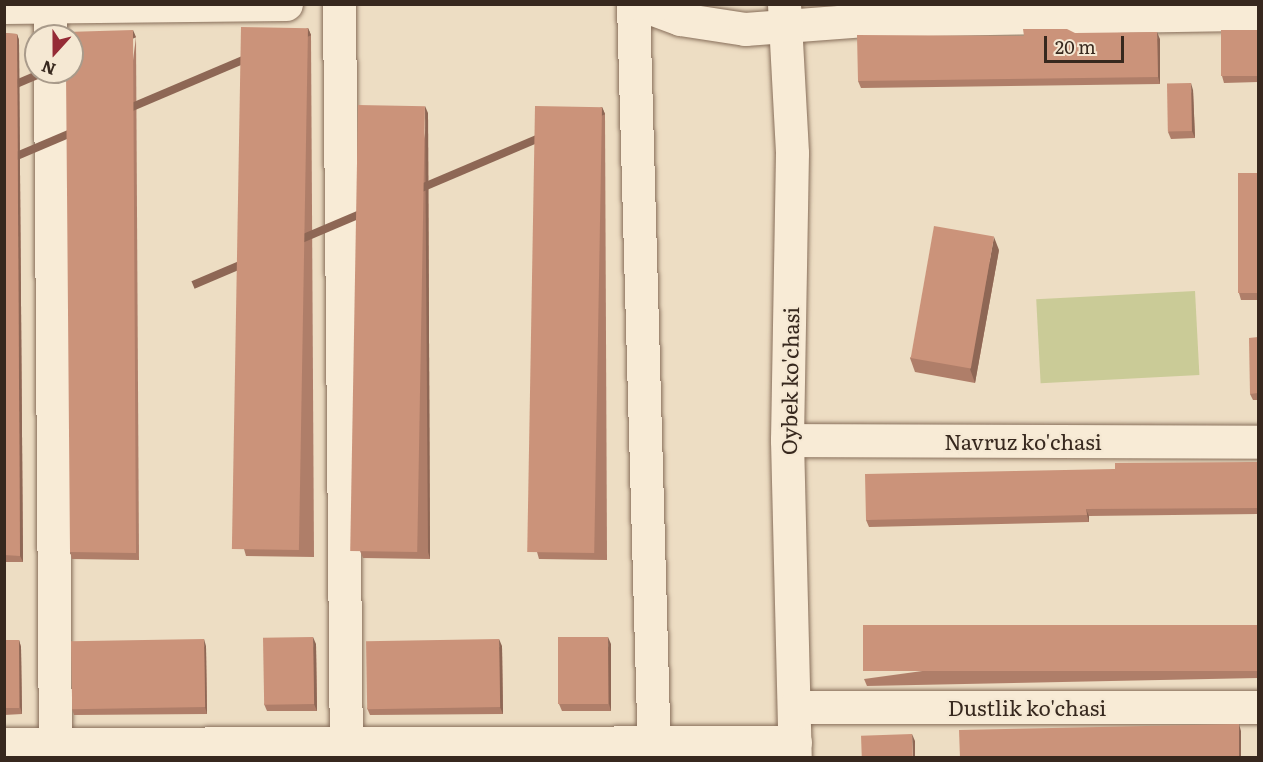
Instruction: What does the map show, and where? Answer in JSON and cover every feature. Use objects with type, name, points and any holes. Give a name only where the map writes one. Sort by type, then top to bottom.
[{"type":"street","points":[[4,7],[50,16],[286,4]]},
{"type":"street","points":[[339,4],[346,749]]},
{"type":"street","points":[[633,4],[654,748]]},
{"type":"street","points":[[640,4],[680,19],[745,29],[784,16],[865,20],[1258,14]]},
{"type":"street","name":"Oybek ko'chasi","points":[[784,16],[792,153],[787,440],[795,749]]},
{"type":"street","points":[[50,84],[55,751]]},
{"type":"street","name":"Navruz ko'chasi","points":[[787,440],[1258,442]]},
{"type":"street","name":"Dustlik ko'chasi","points":[[795,707],[1258,707]]},
{"type":"street","points":[[4,744],[55,751],[795,749]]},
{"type":"green space","points":[[1195,291],[1199,375],[1041,383],[1036,299]]},
{"type":"building","points":[[241,27],[308,28],[299,550],[232,549]]},
{"type":"building","points":[[1023,29],[1067,29],[1075,33],[1157,32],[1158,77],[858,81],[857,35],[1024,36]]},
{"type":"building","points":[[133,30],[136,553],[70,552],[66,84],[84,84],[84,31]]},
{"type":"building","points":[[1221,30],[1258,30],[1258,76],[1221,76]]},
{"type":"building","points":[[4,33],[17,34],[20,556],[4,555]]},
{"type":"building","points":[[1167,83],[1191,83],[1192,131],[1168,131]]},
{"type":"building","points":[[358,105],[425,106],[417,552],[350,551]]},
{"type":"building","points":[[535,106],[602,107],[594,553],[527,552]]},
{"type":"building","points":[[1238,173],[1258,173],[1258,293],[1238,293]]},
{"type":"building","points":[[934,226],[994,237],[971,369],[911,358]]},
{"type":"building","points":[[1258,337],[1258,393],[1250,394],[1249,338]]},
{"type":"building","points":[[1258,462],[1258,508],[1086,509],[1087,515],[866,520],[865,474],[1115,469],[1115,463]]},
{"type":"building","points":[[863,625],[1258,625],[1258,671],[863,671]]},
{"type":"building","points":[[313,637],[314,704],[264,705],[263,638]]},
{"type":"building","points":[[558,637],[608,637],[608,704],[558,704]]},
{"type":"building","points":[[204,639],[205,707],[72,709],[71,641]]},
{"type":"building","points":[[499,639],[500,707],[367,709],[366,641]]},
{"type":"building","points":[[4,640],[19,640],[19,708],[4,708]]},
{"type":"building","points":[[1239,724],[1239,758],[960,758],[959,730]]},
{"type":"building","points":[[912,734],[913,758],[862,758],[861,736]]}]
